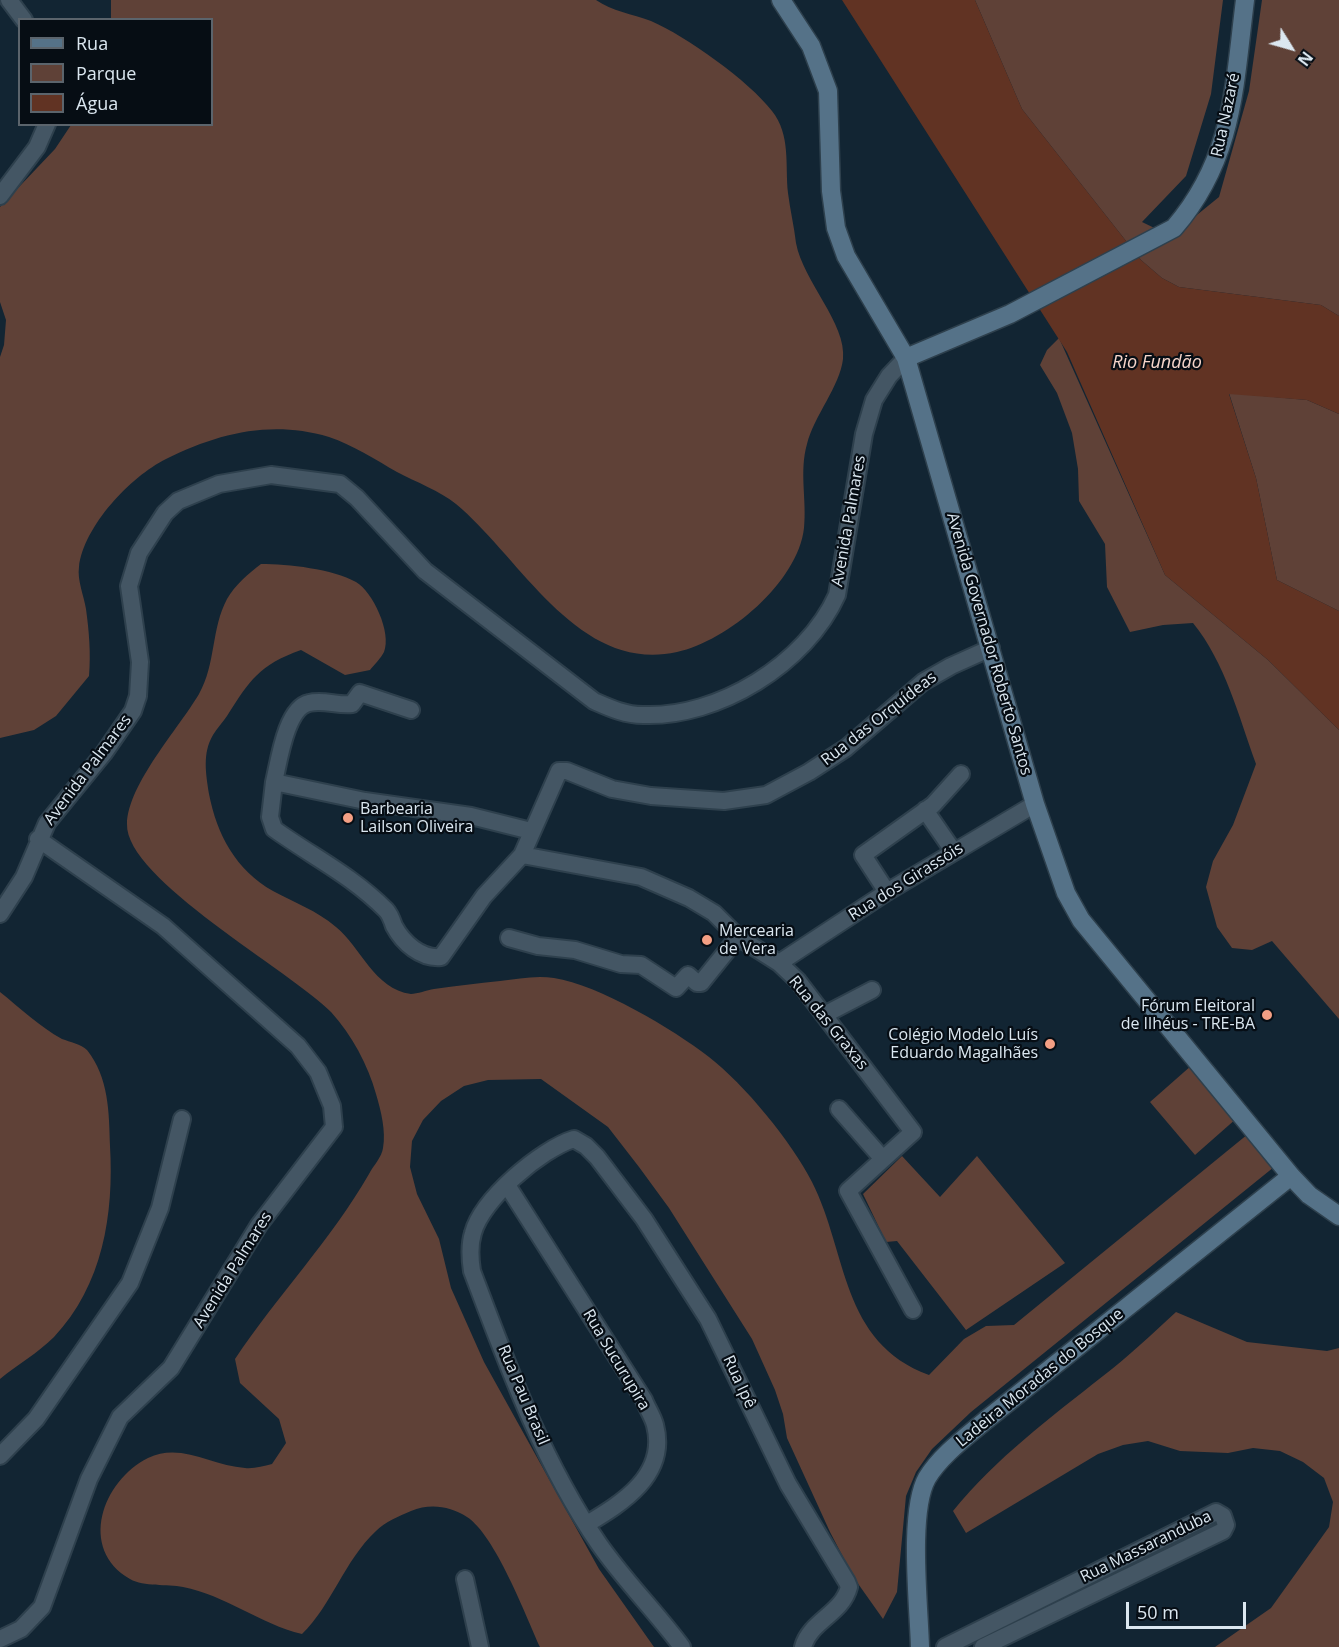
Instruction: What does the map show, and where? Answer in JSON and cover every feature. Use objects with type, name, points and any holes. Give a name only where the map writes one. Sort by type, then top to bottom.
[{"type":"main road","name":"Avenida Governador Roberto Santos","points":[[781,0],[811,46],[828,91],[831,191],[836,228],[846,256],[906,358],[1035,804],[1066,893],[1081,920],[1291,1176],[1309,1195],[1339,1216]]},
{"type":"main road","name":"Rua Nazaré","points":[[906,358],[1010,314],[1174,228],[1189,211],[1214,168],[1233,96],[1245,0]]},
{"type":"main road","name":"Ladeira Moradas do Bosque","points":[[920,1647],[916,1536],[919,1507],[927,1479],[949,1453],[986,1420],[1291,1176]]},
{"type":"street","points":[[9,0],[22,18]]},
{"type":"street","points":[[0,196],[37,147],[46,126]]},
{"type":"street","name":"Avenida Palmares","points":[[0,1639],[21,1629],[42,1607],[89,1479],[120,1418],[171,1368],[259,1225],[334,1127],[332,1106],[318,1072],[297,1046],[163,926],[38,839],[47,823],[104,753],[133,711],[138,696],[140,662],[129,585],[140,552],[165,513],[178,501],[219,484],[271,475],[340,484],[357,498],[425,571],[594,701],[617,711],[642,715],[671,713],[698,707],[762,680],[806,644],[826,619],[837,595],[864,434],[871,411],[889,376],[906,358]]},
{"type":"street","name":"Rua das Orquídeas","points":[[531,831],[559,771],[567,771],[612,789],[651,796],[724,801],[766,795],[809,772],[846,748],[923,682],[991,648]]},
{"type":"street","points":[[274,782],[365,801],[471,816],[531,831],[522,855],[484,896],[441,957],[429,957],[413,949],[402,938],[387,911],[372,897],[332,865],[274,829],[270,817],[274,782],[291,718],[298,709],[308,703],[352,704],[360,693],[411,710]]},
{"type":"street","points":[[887,892],[863,855],[926,810],[961,774]]},
{"type":"street","name":"Rua dos Girassóis","points":[[779,963],[887,892],[1035,804]]},
{"type":"street","points":[[926,810],[954,852]]},
{"type":"street","points":[[0,914],[24,877],[38,839]]},
{"type":"street","name":"Rua das Graxas","points":[[522,855],[641,877],[689,898],[714,913],[738,937],[779,963],[824,1015],[914,1132],[882,1158],[848,1191],[913,1310]]},
{"type":"street","points":[[509,938],[538,946],[574,950],[621,964],[641,965],[676,988],[688,975],[697,983],[701,982],[738,937]]},
{"type":"street","points":[[824,1015],[872,990]]},
{"type":"street","points":[[839,1109],[882,1158]]},
{"type":"street","points":[[0,1456],[36,1419],[130,1282],[160,1208],[182,1119]]},
{"type":"street","name":"Rua Ipê","points":[[560,1143],[574,1139],[586,1146],[597,1157],[644,1219],[686,1283],[708,1319],[788,1484],[847,1582],[849,1587],[842,1605],[814,1629],[804,1647]]},
{"type":"street","name":"Rua Pau Brasil","points":[[560,1143],[507,1185],[485,1211],[473,1231],[469,1251],[472,1271],[535,1427],[587,1524],[599,1544],[682,1647]]},
{"type":"street","name":"Rua Sucurupira","points":[[507,1185],[644,1400],[655,1426],[656,1445],[652,1468],[629,1498],[587,1524]]},
{"type":"street","name":"Rua Massaranduba","points":[[945,1647],[1216,1512],[1223,1516],[1226,1525],[1223,1531],[983,1647]]},
{"type":"street","points":[[1140,1550],[1149,1568]]},
{"type":"street","points":[[465,1580],[480,1647]]},
{"type":"street","points":[[1058,1591],[1065,1607]]},
{"type":"green space","points":[[111,0],[596,0],[665,28],[733,73],[762,99],[778,120],[782,130],[796,243],[807,272],[832,317],[842,346],[841,369],[810,433],[807,444],[803,476],[805,518],[799,548],[789,569],[775,588],[738,622],[718,636],[697,646],[677,652],[642,654],[610,646],[581,629],[554,606],[480,527],[443,495],[356,448],[329,437],[287,430],[246,432],[206,442],[166,459],[138,478],[111,504],[90,535],[79,567],[89,634],[89,676],[56,716],[34,730],[0,738],[0,357],[4,345],[6,320],[0,302],[0,207],[55,149],[70,126],[213,126],[213,18],[111,18]]},
{"type":"green space","points":[[975,0],[1223,0],[1211,94],[1186,176],[1142,222],[1171,236],[1219,197],[1249,91],[1262,0],[1339,0],[1339,316],[1321,305],[1179,287],[1162,278],[1141,260],[1022,109]]},
{"type":"green space","points":[[1059,338],[1165,575],[1268,660],[1339,730],[1339,1019],[1272,941],[1252,950],[1232,948],[1217,927],[1206,887],[1213,861],[1233,825],[1256,764],[1223,672],[1193,623],[1163,625],[1130,632],[1107,587],[1105,544],[1079,501],[1078,469],[1072,433],[1057,393],[1040,365],[1047,350]]},
{"type":"green space","points":[[1229,393],[1307,400],[1339,414],[1339,611],[1277,580],[1256,478]]},
{"type":"green space","points":[[261,564],[310,568],[346,577],[356,582],[369,594],[379,614],[386,644],[383,654],[370,670],[345,675],[301,650],[275,662],[249,683],[215,732],[206,757],[209,794],[217,824],[239,862],[249,873],[273,891],[313,911],[336,927],[378,976],[398,991],[413,994],[434,989],[520,978],[554,978],[592,989],[635,1010],[709,1057],[752,1098],[780,1132],[803,1166],[824,1209],[841,1266],[862,1318],[878,1341],[900,1360],[929,1375],[964,1339],[986,1326],[1014,1325],[1248,1134],[1274,1167],[971,1412],[932,1449],[916,1472],[906,1496],[897,1592],[883,1619],[854,1578],[830,1532],[787,1438],[783,1414],[775,1390],[752,1339],[669,1208],[608,1127],[541,1079],[488,1080],[464,1086],[441,1101],[423,1120],[412,1141],[410,1167],[417,1194],[439,1239],[451,1288],[484,1362],[599,1569],[654,1647],[540,1647],[509,1577],[478,1526],[454,1510],[440,1507],[425,1507],[411,1511],[388,1522],[376,1531],[355,1556],[322,1610],[302,1634],[272,1624],[198,1591],[183,1587],[136,1582],[114,1566],[104,1551],[101,1534],[102,1516],[108,1498],[118,1482],[148,1458],[172,1453],[196,1456],[245,1468],[272,1464],[286,1443],[279,1419],[240,1383],[235,1359],[338,1222],[383,1148],[384,1135],[380,1107],[373,1083],[364,1061],[339,1021],[311,994],[213,923],[152,871],[134,846],[127,824],[130,808],[145,774],[190,708],[204,683],[218,622],[227,599],[242,580]]},
{"type":"green space","points":[[0,992],[54,1034],[85,1048],[94,1061],[100,1072],[106,1096],[111,1172],[107,1223],[102,1248],[84,1295],[71,1317],[54,1337],[0,1379]]},
{"type":"green space","points":[[1192,1065],[1237,1118],[1195,1155],[1150,1102]]},
{"type":"green space","points":[[902,1156],[940,1197],[977,1156],[1065,1263],[966,1330],[897,1241],[886,1242],[863,1194]]},
{"type":"green space","points":[[1176,1312],[1247,1342],[1327,1351],[1339,1348],[1339,1647],[1215,1647],[1271,1608],[1329,1527],[1333,1502],[1324,1478],[1303,1462],[1280,1451],[1253,1448],[1228,1453],[1180,1451],[1148,1441],[1123,1445],[1098,1454],[966,1533],[953,1511],[1005,1456],[1122,1361]]},
{"type":"water","name":"Rio Fundão","points":[[842,0],[975,0],[1022,109],[1141,260],[1162,278],[1179,287],[1321,305],[1339,316],[1339,414],[1307,400],[1229,394],[1256,478],[1277,580],[1339,611],[1339,730],[1268,660],[1165,575],[1067,352]]},
{"type":"place","name":"Barbearia Lailson Oliveira","points":[[348,818]]},
{"type":"place","name":"Mercearia de Vera","points":[[707,940]]},
{"type":"place","name":"Fórum Eleitoral de Ilhéus - TRE-BA","points":[[1267,1015]]},
{"type":"place","name":"Colégio Modelo Luís Eduardo Magalhães","points":[[1050,1044]]}]
